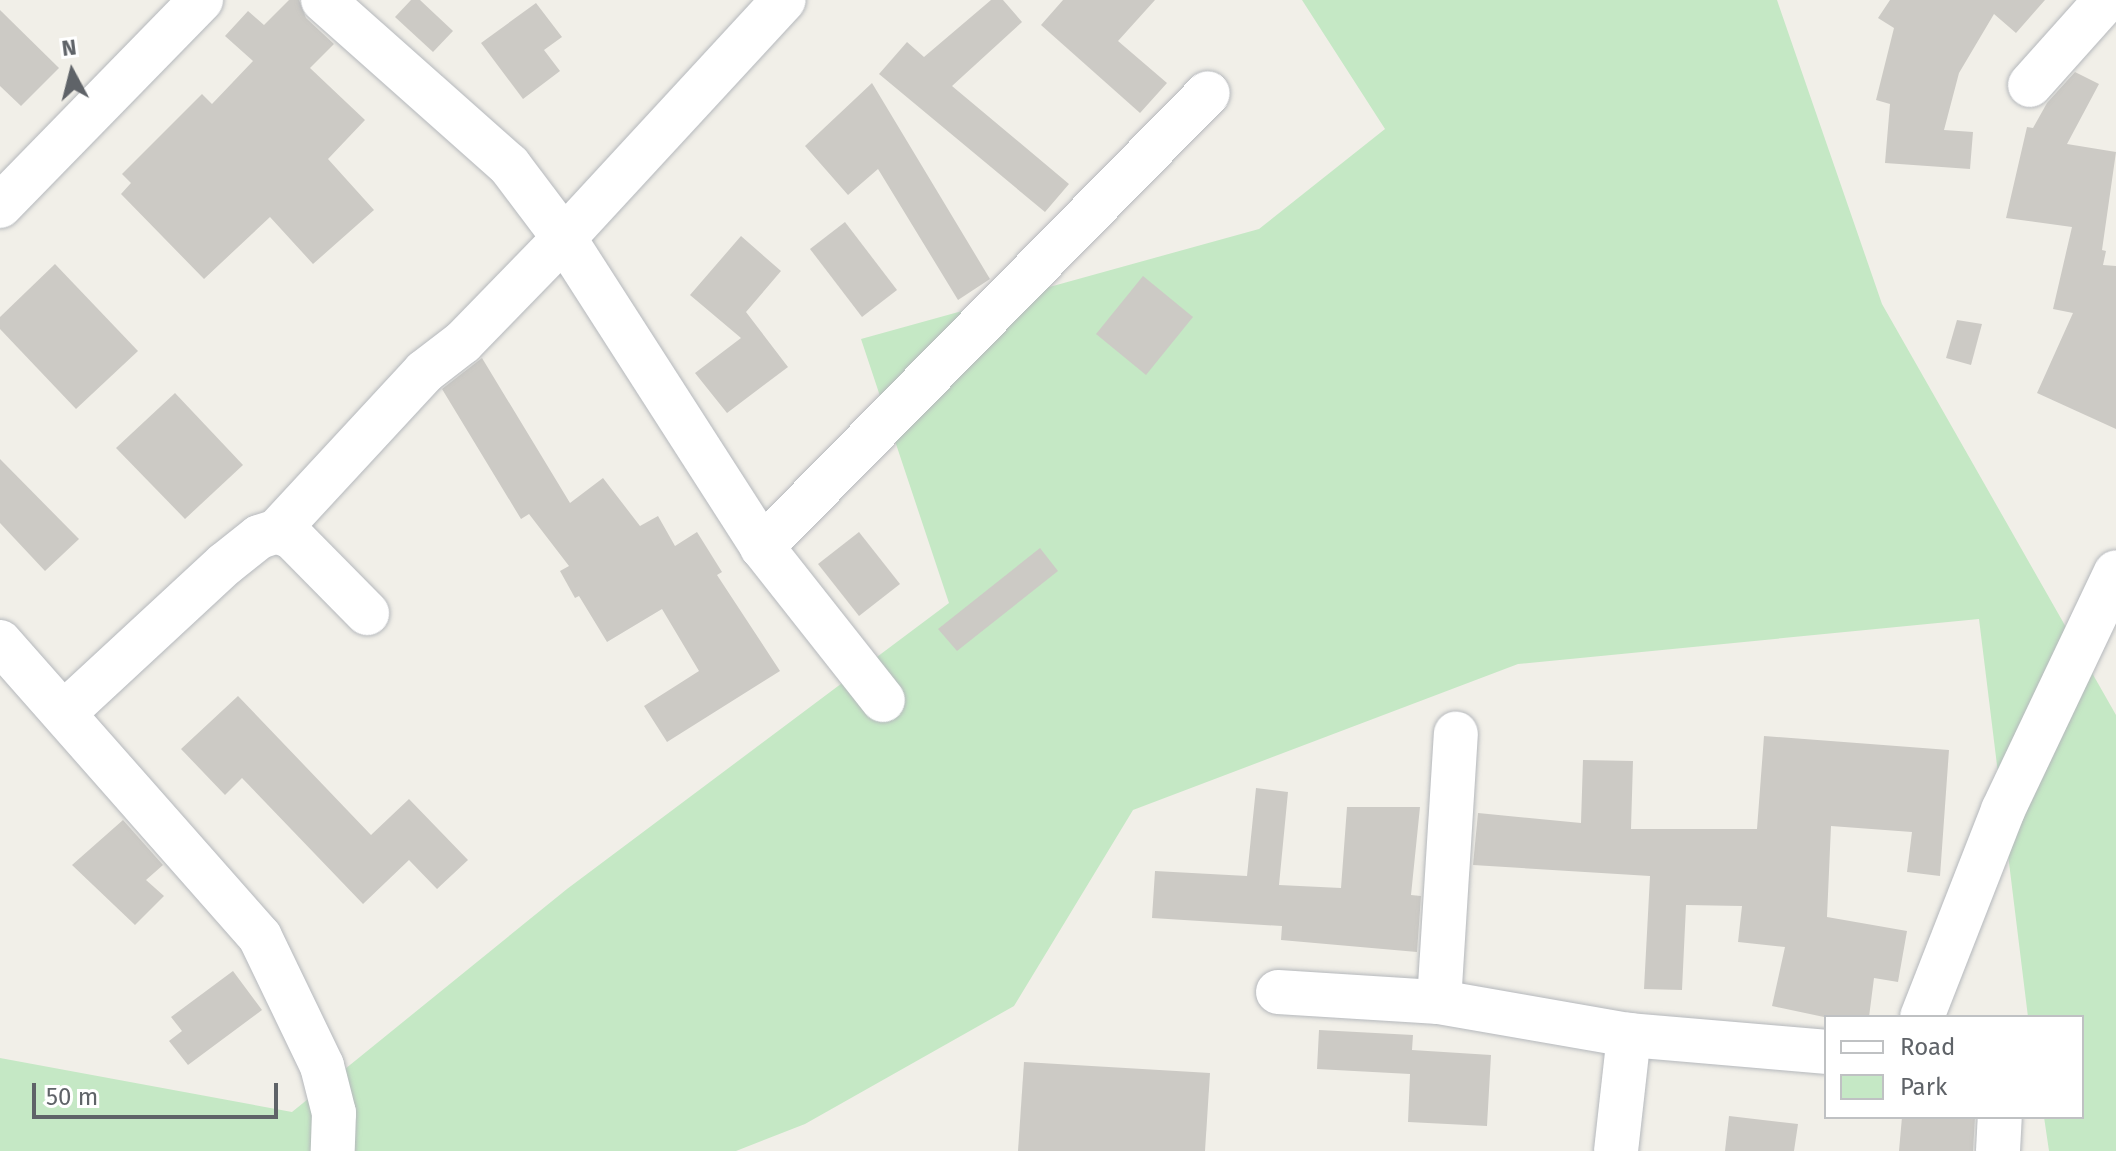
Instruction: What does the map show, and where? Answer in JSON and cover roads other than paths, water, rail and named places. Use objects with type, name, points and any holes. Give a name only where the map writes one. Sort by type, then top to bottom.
[{"type":"street","points":[[0,206],[201,0]]},
{"type":"street","points":[[323,0],[509,165],[564,238],[762,547],[883,700]]},
{"type":"street","points":[[65,712],[225,564],[259,537],[277,531],[424,372],[463,342],[564,238],[784,0]]},
{"type":"street","points":[[2030,85],[2106,0]]},
{"type":"street","points":[[762,547],[1208,93]]},
{"type":"street","points":[[277,531],[292,537],[367,613]]},
{"type":"street","points":[[1923,1015],[2003,810],[2116,572]]},
{"type":"street","points":[[0,642],[65,712],[260,937],[322,1066],[334,1113],[333,1151]]},
{"type":"street","points":[[1439,1002],[1456,734]]},
{"type":"street","points":[[1278,992],[1439,1002],[1629,1035],[1824,1052]]},
{"type":"street","points":[[1616,1151],[1629,1035]]},
{"type":"street","points":[[1998,1151],[2000,1119]]}]
